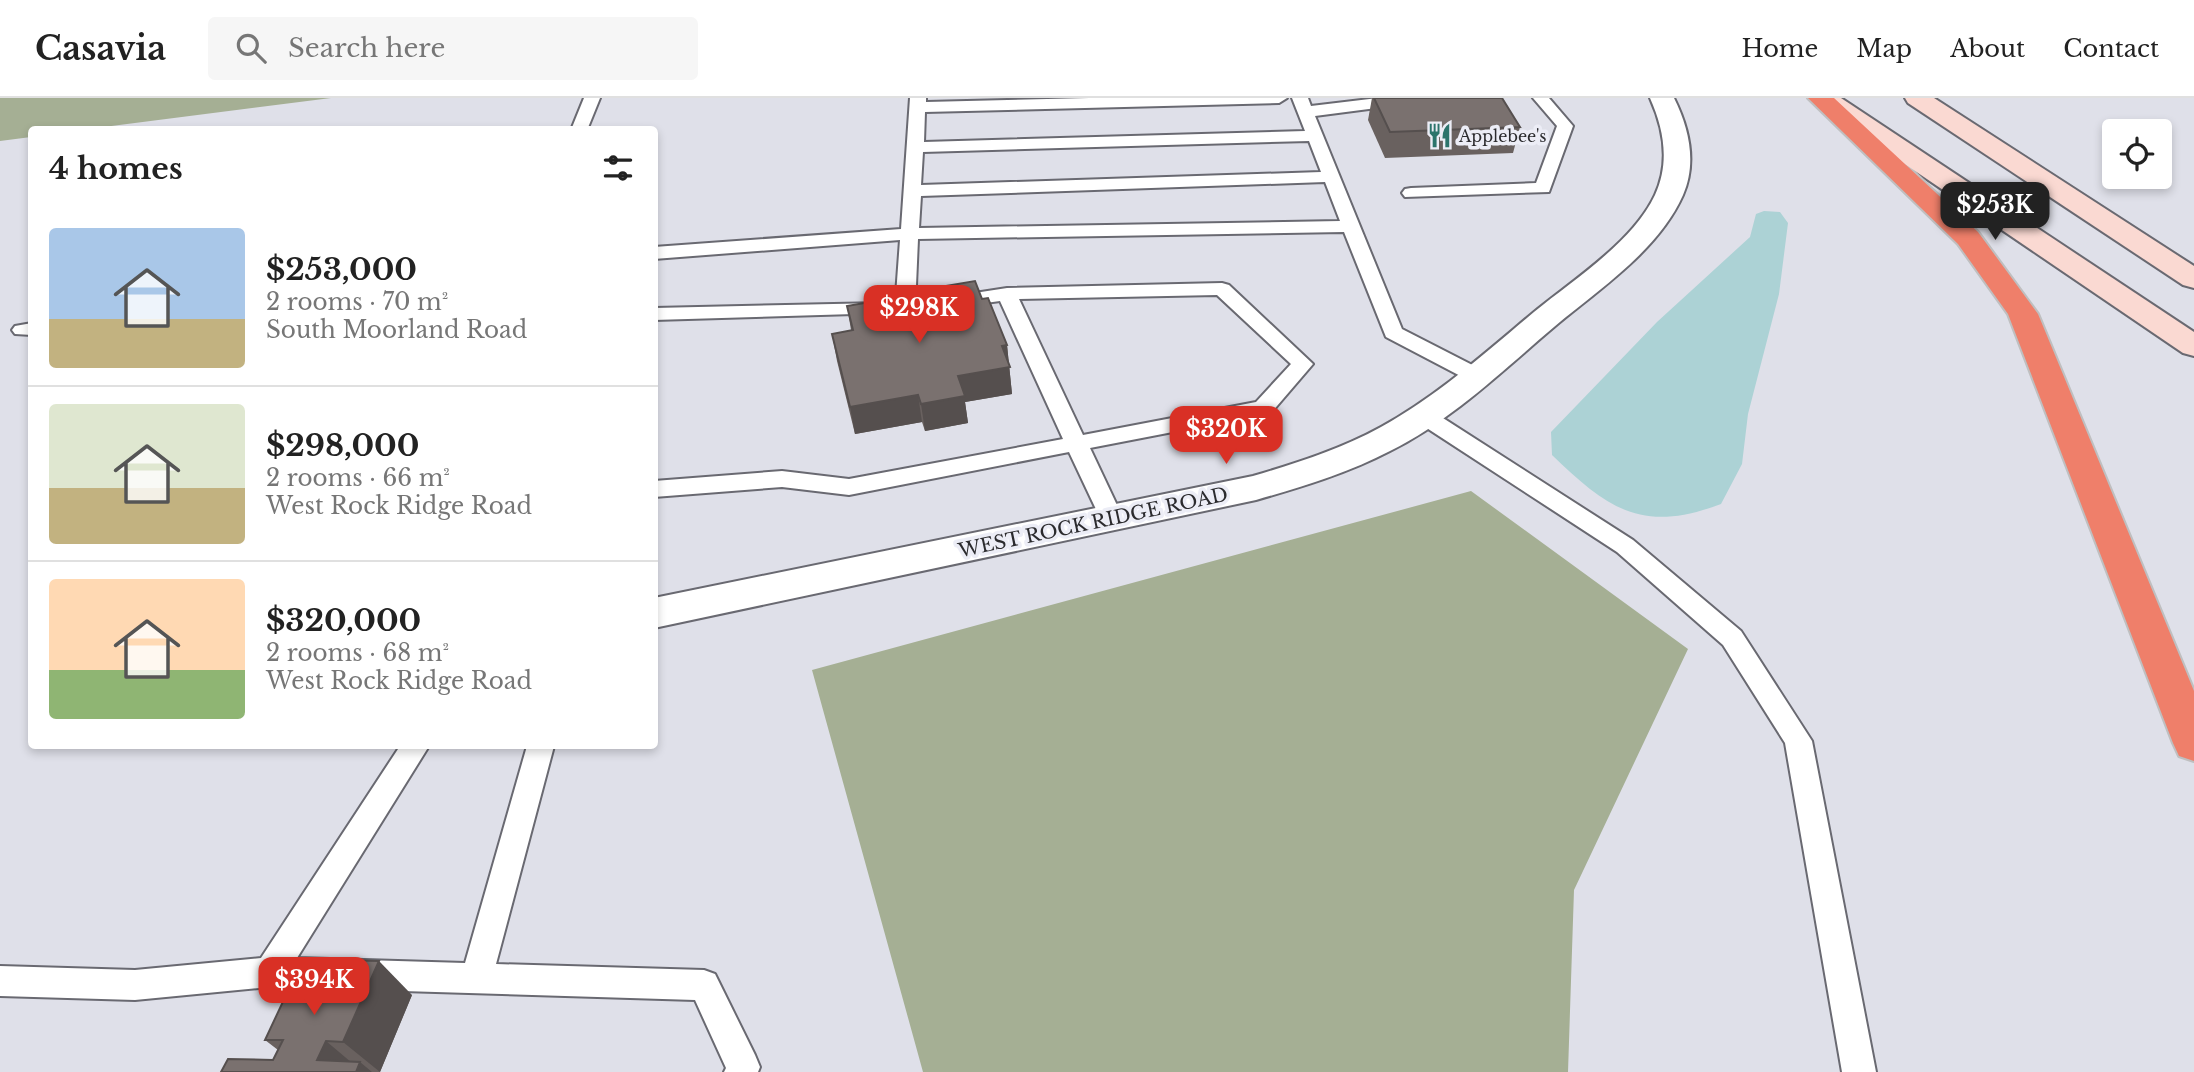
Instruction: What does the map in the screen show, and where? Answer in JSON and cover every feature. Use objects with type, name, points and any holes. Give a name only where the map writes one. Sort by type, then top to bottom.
[{"type":"highway","points":[[1822,98],[1968,238],[2023,314],[2194,743]]},
{"type":"main road","points":[[1822,98],[2194,346]]},
{"type":"main road","points":[[1917,98],[2194,279]]},
{"type":"street","name":"WEST ROCK RIDGE ROAD","points":[[658,612],[1256,488],[1352,455],[1424,416],[1477,376],[1588,283],[1644,231],[1669,196],[1676,171],[1678,142],[1670,113],[1662,98]]},
{"type":"lane","points":[[581,126],[592,98]]},
{"type":"lane","points":[[905,309],[918,103],[1279,98]]},
{"type":"lane","points":[[1415,98],[1302,105],[1393,333],[1477,376]]},
{"type":"lane","points":[[1411,193],[1543,188],[1565,126],[1541,98]]},
{"type":"lane","points":[[915,146],[1315,136]]},
{"type":"lane","points":[[912,191],[1331,177]]},
{"type":"lane","points":[[658,253],[909,234],[1350,226]]},
{"type":"lane","points":[[658,314],[905,309],[1007,294],[1222,289],[1303,364],[1263,408],[1077,444],[849,487],[782,479],[658,489]]},
{"type":"lane","points":[[1007,294],[1111,518]]},
{"type":"lane","points":[[1424,416],[1625,546],[1732,638],[1798,741],[1859,1072]]},
{"type":"lane","points":[[270,972],[413,749]]},
{"type":"lane","points":[[477,977],[540,749]]},
{"type":"lane","points":[[0,981],[135,985],[270,972],[704,985],[743,1067],[741,1072]]},
{"type":"shaded area","points":[[0,98],[331,98],[112,126],[28,126],[28,137],[0,141]]},
{"type":"shaded area","points":[[1764,211],[1780,212],[1788,223],[1779,294],[1748,414],[1742,464],[1721,504],[1669,517],[1628,511],[1609,502],[1591,490],[1552,455],[1551,432],[1657,322],[1750,237],[1756,214]]},
{"type":"shaded area","points":[[1471,491],[1688,649],[1574,890],[1568,1072],[923,1072],[812,670]]},
{"type":"building","points":[[1374,98],[1502,98],[1520,127],[1390,132]]},
{"type":"building","points":[[975,281],[982,299],[988,298],[1007,345],[1002,346],[1010,367],[958,376],[965,396],[921,404],[918,395],[850,407],[832,334],[853,330],[847,306]]},
{"type":"building","points":[[303,959],[379,961],[343,1042],[326,1041],[317,1060],[360,1062],[356,1072],[221,1072],[228,1059],[273,1060],[283,1040],[265,1040]]},
{"type":"place","name":"Applebee's","points":[[1439,136]]}]
